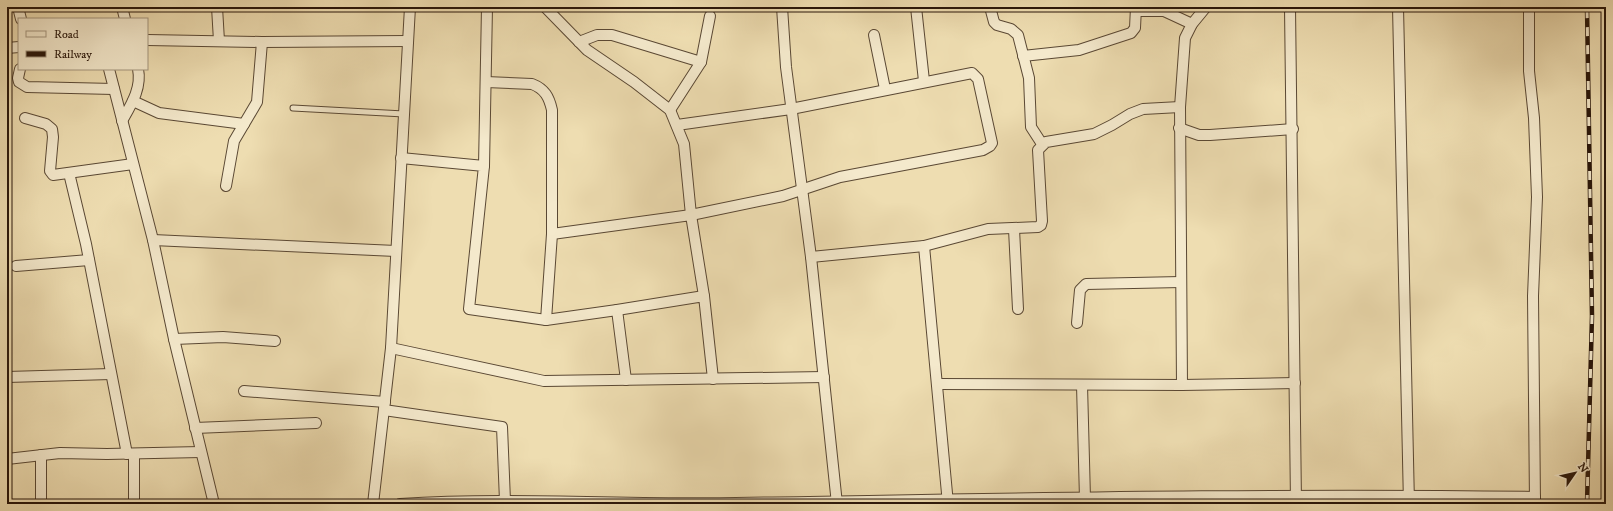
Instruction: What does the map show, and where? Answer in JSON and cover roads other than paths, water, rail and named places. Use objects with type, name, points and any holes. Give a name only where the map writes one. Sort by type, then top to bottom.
[{"type":"street","points":[[18,7],[21,18]]},
{"type":"street","points":[[122,7],[125,18]]},
{"type":"street","points":[[218,7],[219,41]]},
{"type":"street","points":[[373,504],[391,348],[410,7]]},
{"type":"street","points":[[487,7],[484,166],[469,309],[546,320],[704,296]]},
{"type":"street","points":[[545,7],[587,50],[634,82],[670,110],[677,125],[684,144],[691,215],[704,296],[713,379]]},
{"type":"street","points":[[782,7],[786,67],[811,256],[837,503]]},
{"type":"street","points":[[916,7],[924,81]]},
{"type":"street","points":[[990,7],[994,22],[997,25],[1011,29],[1018,35],[1029,78],[1031,127],[1042,144]]},
{"type":"street","points":[[1182,385],[1180,107],[1185,38],[1192,24],[1206,7]]},
{"type":"street","points":[[1290,7],[1296,500]]},
{"type":"street","points":[[1398,7],[1409,500]]},
{"type":"street","points":[[400,504],[505,502],[730,504],[1085,499],[1184,501],[1535,501],[1533,296],[1537,197],[1534,118],[1529,71],[1529,7]]},
{"type":"street","points":[[1023,56],[1078,50],[1128,34],[1135,28],[1136,9],[1164,11],[1192,24]]},
{"type":"street","points":[[670,110],[701,62],[710,16]]},
{"type":"street","points":[[579,42],[597,34],[612,35],[701,62]]},
{"type":"street","points":[[874,35],[885,89]]},
{"type":"street","points":[[148,40],[262,42],[408,41]]},
{"type":"street","points":[[226,186],[234,141],[257,102],[262,42]]},
{"type":"street","points":[[7,48],[18,47]]},
{"type":"street","points":[[20,70],[18,78],[19,82],[27,86],[114,89]]},
{"type":"street","points":[[109,70],[153,240],[174,339],[214,504]]},
{"type":"street","points":[[122,121],[133,101],[138,82],[138,70]]},
{"type":"street","points":[[552,234],[691,215],[783,196],[840,177],[982,150],[990,146],[991,139],[978,79],[975,74],[968,72],[791,109],[677,125]]},
{"type":"street","points":[[486,82],[532,84],[538,86],[549,97],[553,117],[552,234],[546,320]]},
{"type":"street","points":[[133,101],[160,113],[244,124]]},
{"type":"street","points":[[811,256],[924,246],[988,229],[1034,228],[1042,223],[1038,150],[1042,144],[1046,142],[1094,134],[1130,114],[1143,109],[1180,107]]},
{"type":"street","points":[[25,118],[50,126],[53,137],[50,171],[56,175],[134,164]]},
{"type":"street","points":[[1179,128],[1188,132],[1204,135],[1292,129]]},
{"type":"street","points":[[401,158],[484,166]]},
{"type":"street","points":[[69,173],[89,260],[111,374],[131,454],[134,504]]},
{"type":"street","points":[[1014,229],[1018,309]]},
{"type":"street","points":[[153,240],[396,251]]},
{"type":"street","points":[[924,246],[948,502]]},
{"type":"street","points":[[16,266],[89,260]]},
{"type":"street","points":[[1077,323],[1080,290],[1086,284],[1181,282]]},
{"type":"street","points":[[617,310],[626,380]]},
{"type":"street","points":[[174,339],[223,338],[275,341]]},
{"type":"street","points":[[391,348],[544,381],[824,377]]},
{"type":"street","points":[[7,377],[111,374]]},
{"type":"street","points":[[937,384],[1182,385],[1295,383]]},
{"type":"street","points":[[1082,384],[1085,499]]},
{"type":"street","points":[[244,391],[384,406],[502,427],[505,502]]},
{"type":"street","points":[[196,428],[316,423]]},
{"type":"street","points":[[7,459],[60,453],[131,454],[201,452]]},
{"type":"street","points":[[40,504],[41,455]]},
{"type":"lane","points":[[293,108],[404,114]]},
{"type":"railway","points":[[1587,7],[1592,316],[1587,504]]}]
